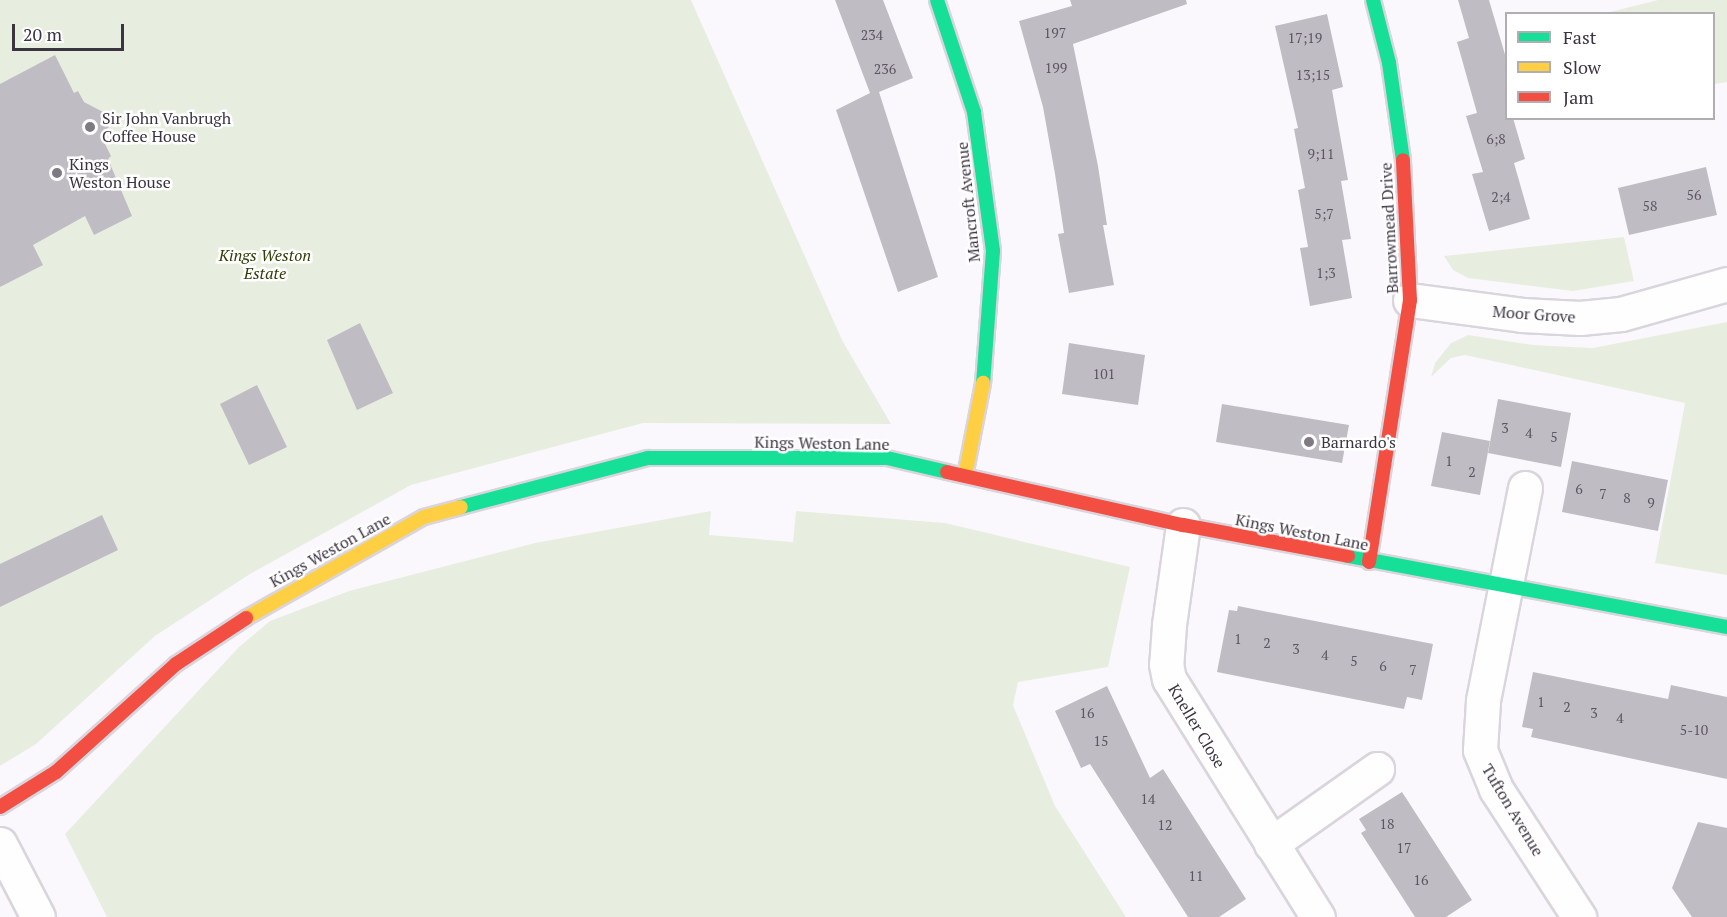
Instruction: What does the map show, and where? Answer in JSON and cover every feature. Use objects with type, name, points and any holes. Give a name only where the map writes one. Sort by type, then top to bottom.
[{"type":"street","name":"Mancroft Avenue","points":[[937,0],[974,112],[993,251],[983,388],[965,476]]},
{"type":"street","name":"Barrowmead Drive","points":[[1369,562],[1410,300],[1406,187],[1399,126],[1389,63],[1372,0]]},
{"type":"street","name":"Moor Grove","points":[[1410,300],[1522,315],[1580,318],[1621,314],[1727,284]]},
{"type":"street","name":"Kings Weston Lane","points":[[0,807],[56,772],[176,664],[267,604],[424,517],[648,458],[887,458],[1183,525],[1505,588],[1727,627]]},
{"type":"street","name":"Tufton Avenue","points":[[1525,488],[1483,700],[1480,750],[1496,789],[1579,917]]},
{"type":"street","name":"Kneller Close","points":[[1183,525],[1169,624],[1166,664],[1169,680],[1318,917]]},
{"type":"street","points":[[1271,844],[1377,769]]},
{"type":"street","points":[[0,844],[38,917]]},
{"type":"green space","name":"Kings Weston Estate","points":[[0,0],[691,0],[842,340],[891,424],[643,423],[411,485],[250,574],[155,636],[36,744],[0,766]]},
{"type":"green space","points":[[1658,0],[1727,0],[1727,82],[1715,84],[1715,12],[1610,12]]},
{"type":"green space","points":[[1624,237],[1634,281],[1573,291],[1468,278],[1453,270],[1444,256]]},
{"type":"green space","points":[[1727,322],[1727,575],[1655,563],[1685,403],[1465,355],[1451,358],[1431,377],[1435,363],[1451,343],[1468,335],[1533,345],[1593,348]]},
{"type":"green space","points":[[711,511],[709,535],[793,542],[796,511],[945,523],[1130,567],[1108,667],[1018,682],[1013,705],[1055,806],[1126,917],[107,917],[65,834],[239,647],[270,621],[349,591],[535,543]]},
{"type":"building","points":[[835,0],[883,0],[913,78],[879,92],[938,277],[898,292],[836,110],[870,93]]},
{"type":"building","points":[[1070,0],[1186,0],[1187,4],[1073,44],[1098,166],[1107,225],[1103,225],[1114,285],[1069,293],[1058,234],[1064,233],[1043,107],[1019,21],[1072,6]]},
{"type":"building","points":[[1458,0],[1489,0],[1505,55],[1505,120],[1514,120],[1525,159],[1514,163],[1530,219],[1489,231],[1472,174],[1483,172],[1466,116],[1477,113],[1457,42],[1469,38]]},
{"type":"building","points":[[1327,14],[1343,87],[1332,90],[1348,180],[1341,181],[1351,239],[1342,240],[1352,298],[1310,306],[1300,248],[1308,247],[1298,190],[1305,188],[1294,129],[1298,128],[1275,26]]},
{"type":"building","name":"Kings Weston House","points":[[55,55],[74,93],[78,91],[84,102],[103,112],[109,124],[105,144],[111,156],[108,159],[132,216],[94,235],[85,216],[33,245],[43,265],[0,287],[0,84]]},
{"type":"building","points":[[1706,167],[1717,215],[1629,235],[1618,188]]},
{"type":"building","points":[[360,323],[393,393],[357,410],[327,340]]},
{"type":"building","points":[[1069,343],[1145,355],[1138,405],[1062,394]]},
{"type":"building","points":[[257,385],[287,447],[249,465],[220,404]]},
{"type":"building","points":[[1498,399],[1571,413],[1561,467],[1488,453]]},
{"type":"building","points":[[1222,404],[1349,425],[1342,463],[1216,442]]},
{"type":"building","points":[[1442,432],[1490,441],[1480,495],[1431,486]]},
{"type":"building","points":[[1572,461],[1668,480],[1658,531],[1562,512]]},
{"type":"building","points":[[102,515],[118,550],[0,607],[0,564]]},
{"type":"building","points":[[1238,606],[1433,644],[1422,700],[1407,697],[1404,709],[1217,672],[1229,610],[1237,611]]},
{"type":"building","points":[[1533,672],[1668,699],[1671,685],[1727,697],[1727,779],[1531,737],[1533,729],[1522,727]]},
{"type":"building","points":[[1107,686],[1150,778],[1163,769],[1246,899],[1219,917],[1188,917],[1090,764],[1081,768],[1055,711]]},
{"type":"building","points":[[1402,792],[1472,900],[1446,917],[1415,917],[1361,833],[1366,830],[1359,819]]},
{"type":"building","points":[[1698,822],[1727,828],[1727,917],[1692,917],[1672,888]]},
{"type":"traffic: fast","points":[[937,0],[974,112],[993,251],[983,383]]},
{"type":"traffic: fast","points":[[1373,0],[1389,63],[1403,160]]},
{"type":"traffic: fast","points":[[461,507],[648,458],[887,458],[947,472]]},
{"type":"traffic: fast","points":[[1348,556],[1727,627]]},
{"type":"traffic: slow","points":[[965,476],[983,383]]},
{"type":"traffic: slow","points":[[246,618],[424,517],[461,507]]},
{"type":"traffic: jam","points":[[1369,562],[1410,300],[1403,160]]},
{"type":"traffic: jam","points":[[947,472],[1183,525],[1348,556]]},
{"type":"traffic: jam","points":[[0,807],[56,772],[176,664],[246,618]]},
{"type":"place","name":"Sir John Vanbrugh Coffee House","points":[[90,127]]},
{"type":"place","name":"Kings Weston House","points":[[57,173]]},
{"type":"place","name":"Barnardo's","points":[[1309,442]]}]
